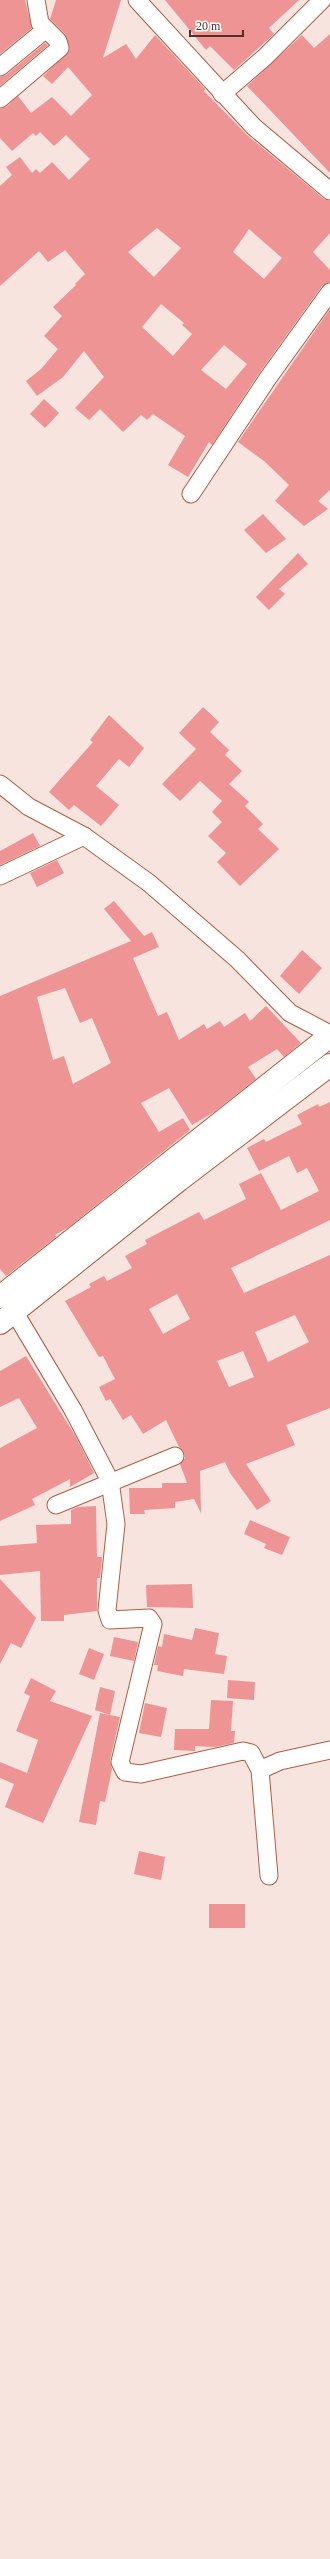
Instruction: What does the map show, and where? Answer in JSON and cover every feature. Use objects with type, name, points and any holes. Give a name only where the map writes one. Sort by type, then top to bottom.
[{"type":"main road","points":[[0,1297],[330,1035]]},
{"type":"main road","points":[[8,1318],[179,1180],[330,1065]]},
{"type":"street","points":[[0,100],[60,48],[58,41],[45,30],[40,23],[36,0]]},
{"type":"street","points":[[137,0],[254,127],[330,191]]},
{"type":"street","points":[[222,94],[264,57],[322,0]]},
{"type":"street","points":[[0,67],[45,30]]},
{"type":"street","points":[[191,494],[268,378],[330,292]]},
{"type":"street","points":[[0,784],[29,807],[84,836],[149,883],[237,959],[290,1013],[330,1035]]},
{"type":"street","points":[[0,876],[84,836]]},
{"type":"street","points":[[8,1318],[73,1410],[110,1481],[116,1524],[108,1610],[110,1620],[149,1618],[153,1624],[120,1762],[125,1772],[141,1774],[242,1751],[251,1753],[260,1770],[270,1876]]},
{"type":"street","points":[[56,1504],[175,1456]]},
{"type":"street","points":[[260,1770],[280,1761],[330,1750]]},
{"type":"building","points":[[0,0],[25,0],[32,28],[0,54]]},
{"type":"building","points":[[56,0],[121,0],[103,58],[126,44],[136,59],[155,35],[205,89],[204,91],[247,135],[324,199],[330,201],[330,233],[313,252],[330,270],[330,282],[322,286],[260,372],[212,445],[209,442],[188,477],[168,465],[185,436],[153,414],[147,420],[141,415],[123,432],[100,409],[89,420],[75,408],[104,377],[84,351],[63,377],[37,396],[26,381],[41,369],[58,349],[44,336],[62,316],[53,307],[85,274],[65,250],[48,262],[39,251],[0,286],[0,186],[12,175],[6,167],[20,157],[32,173],[36,169],[40,173],[52,162],[69,180],[90,159],[66,135],[54,146],[40,132],[36,136],[33,133],[12,151],[0,138],[0,109],[6,107],[18,96],[31,113],[52,97],[71,116],[92,95],[68,67],[52,84],[43,76],[70,50],[65,34],[50,19]],"holes":[[[157,228],[181,248],[154,277],[128,252]],[[249,229],[282,258],[264,279],[233,252]],[[161,304],[184,323],[182,325],[192,334],[173,356],[142,327]],[[224,345],[247,364],[226,389],[201,370]]]},
{"type":"building","points":[[165,0],[299,0],[269,28],[274,34],[234,70],[210,46],[206,50]]},
{"type":"building","points":[[330,34],[330,173],[247,86],[302,35],[314,48]]},
{"type":"building","points":[[45,43],[48,45],[0,86],[0,77],[6,75]]},
{"type":"building","points":[[330,309],[330,490],[318,501],[328,509],[304,526],[275,501],[289,485],[264,461],[238,442]]},
{"type":"building","points":[[44,399],[59,413],[45,428],[30,414]]},
{"type":"building","points":[[263,514],[286,539],[266,553],[244,530]]},
{"type":"building","points":[[298,553],[308,564],[279,589],[285,594],[269,610],[256,597]]},
{"type":"building","points":[[203,707],[219,722],[210,732],[229,750],[225,755],[242,771],[229,784],[249,802],[245,806],[263,824],[258,829],[279,849],[240,886],[217,862],[226,853],[208,836],[222,822],[212,812],[222,801],[200,781],[180,801],[162,784],[196,749],[179,733]]},
{"type":"building","points":[[109,715],[144,748],[129,767],[119,759],[96,786],[119,805],[101,826],[74,805],[69,810],[49,792],[93,742],[90,740]]},
{"type":"building","points":[[33,833],[40,846],[0,865],[0,851]]},
{"type":"building","points":[[57,860],[64,873],[37,887],[30,873]]},
{"type":"building","points":[[114,901],[144,936],[152,932],[159,947],[133,958],[158,1016],[167,1012],[179,1040],[204,1024],[207,1029],[220,1021],[224,1027],[245,1013],[250,1021],[266,1006],[301,1043],[284,1057],[277,1049],[248,1067],[256,1079],[214,1112],[192,1125],[169,1088],[141,1103],[159,1132],[183,1118],[190,1130],[69,1227],[55,1235],[56,1237],[6,1276],[0,1269],[0,996],[131,941],[104,909]],"holes":[[[65,988],[80,1023],[92,1018],[111,1063],[73,1084],[64,1056],[53,1060],[37,997]]]},
{"type":"building","points":[[302,950],[322,968],[299,994],[280,976]]},
{"type":"building","points":[[330,1102],[330,1220],[231,1268],[244,1293],[330,1255],[330,1408],[286,1425],[295,1445],[246,1464],[271,1501],[257,1510],[230,1473],[225,1462],[200,1471],[201,1513],[194,1499],[175,1502],[175,1508],[144,1510],[145,1514],[130,1514],[129,1488],[162,1488],[162,1483],[187,1483],[180,1464],[185,1458],[184,1453],[179,1447],[166,1420],[143,1434],[131,1415],[123,1420],[110,1399],[106,1401],[99,1387],[115,1379],[103,1356],[99,1357],[65,1301],[91,1287],[89,1284],[104,1276],[107,1281],[132,1268],[125,1256],[147,1244],[145,1240],[199,1212],[204,1220],[246,1199],[239,1184],[261,1173],[281,1210],[319,1191],[307,1168],[297,1173],[289,1156],[259,1171],[247,1148],[264,1139],[266,1142],[302,1124],[297,1115],[318,1104],[319,1107]],"holes":[[[177,1294],[190,1319],[163,1334],[149,1309]],[[295,1315],[309,1342],[268,1362],[255,1332]],[[243,1351],[254,1377],[229,1387],[217,1361]]]},
{"type":"building","points":[[26,1356],[76,1437],[94,1473],[70,1487],[70,1479],[32,1499],[35,1505],[0,1521],[0,1448],[37,1428],[19,1398],[0,1407],[0,1371]]},
{"type":"building","points":[[96,1506],[97,1557],[102,1557],[100,1578],[97,1578],[97,1611],[64,1615],[64,1621],[41,1621],[40,1571],[0,1575],[0,1546],[37,1543],[36,1525],[71,1524],[71,1510],[78,1507]]},
{"type":"building","points":[[250,1520],[290,1537],[282,1555],[264,1548],[266,1544],[244,1534]]},
{"type":"building","points":[[0,1579],[36,1618],[21,1648],[11,1643],[0,1664]]},
{"type":"building","points":[[192,1584],[193,1608],[147,1607],[146,1585]]},
{"type":"building","points":[[195,1628],[219,1633],[215,1654],[227,1656],[224,1674],[184,1669],[183,1676],[157,1671],[158,1665],[154,1665],[158,1646],[162,1647],[164,1634],[192,1640]]},
{"type":"building","points":[[114,1637],[138,1642],[134,1661],[110,1656]]},
{"type":"building","points":[[89,1648],[104,1654],[94,1680],[79,1674]]},
{"type":"building","points":[[31,1678],[56,1691],[50,1701],[92,1716],[43,1823],[5,1807],[14,1784],[0,1778],[0,1762],[27,1773],[38,1740],[16,1731],[30,1696],[24,1693]]},
{"type":"building","points":[[228,1680],[255,1682],[254,1700],[227,1698]]},
{"type":"building","points":[[100,1687],[115,1691],[110,1715],[95,1710]]},
{"type":"building","points":[[211,1700],[233,1701],[231,1731],[235,1731],[234,1743],[215,1747],[195,1746],[195,1751],[174,1750],[175,1729],[209,1729]]},
{"type":"building","points":[[145,1703],[167,1708],[161,1737],[139,1733]]},
{"type":"building","points":[[100,1713],[120,1717],[110,1760],[112,1769],[105,1802],[100,1801],[96,1825],[79,1822]]},
{"type":"building","points":[[139,1851],[165,1857],[161,1880],[134,1874]]},
{"type":"building","points":[[209,1904],[245,1904],[245,1928],[209,1928]]}]
